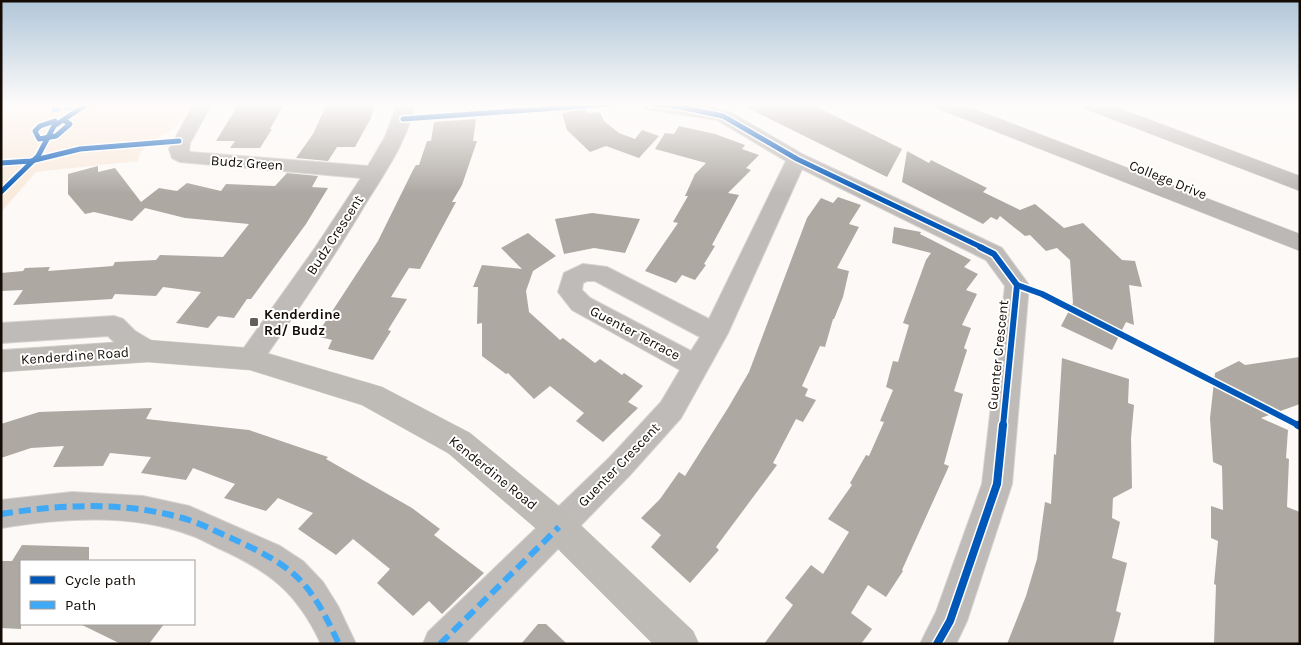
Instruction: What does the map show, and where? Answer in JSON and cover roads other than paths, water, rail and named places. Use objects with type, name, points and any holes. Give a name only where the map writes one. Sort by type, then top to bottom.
[{"type":"highway","points":[[1020,134],[1300,243]]},
{"type":"highway","name":"College Drive","points":[[1056,134],[1300,234]]},
{"type":"highway","points":[[1168,134],[1300,184]]},
{"type":"highway","points":[[1173,134],[1236,160]]},
{"type":"street","name":"Budz Green","points":[[185,134],[179,141],[177,148],[179,154],[187,158],[374,173]]},
{"type":"street","name":"Budz Crescent","points":[[250,359],[327,250],[374,173],[395,134]]},
{"type":"street","points":[[754,134],[797,159]]},
{"type":"street","name":"Guenter Crescent","points":[[440,644],[620,466],[672,410],[715,333],[797,159],[994,254],[1017,285],[997,484],[950,622],[937,644]]},
{"type":"street","name":"Guenter Terrace","points":[[696,366],[581,304],[570,292],[572,280],[583,272],[599,273],[715,333]]},
{"type":"street","name":"Kenderdine Road","points":[[1,333],[114,326],[126,338],[148,351]]},
{"type":"street","name":"Kenderdine Road","points":[[1,361],[148,351],[250,359],[371,396],[459,443],[559,527],[680,644]]},
{"type":"street","points":[[1,514],[38,508],[84,506],[143,509],[191,521],[272,557],[300,580],[324,611],[339,644]]},
{"type":"place","name":"Kenderdine Rd/ Budz","points":[[254,322]]}]
